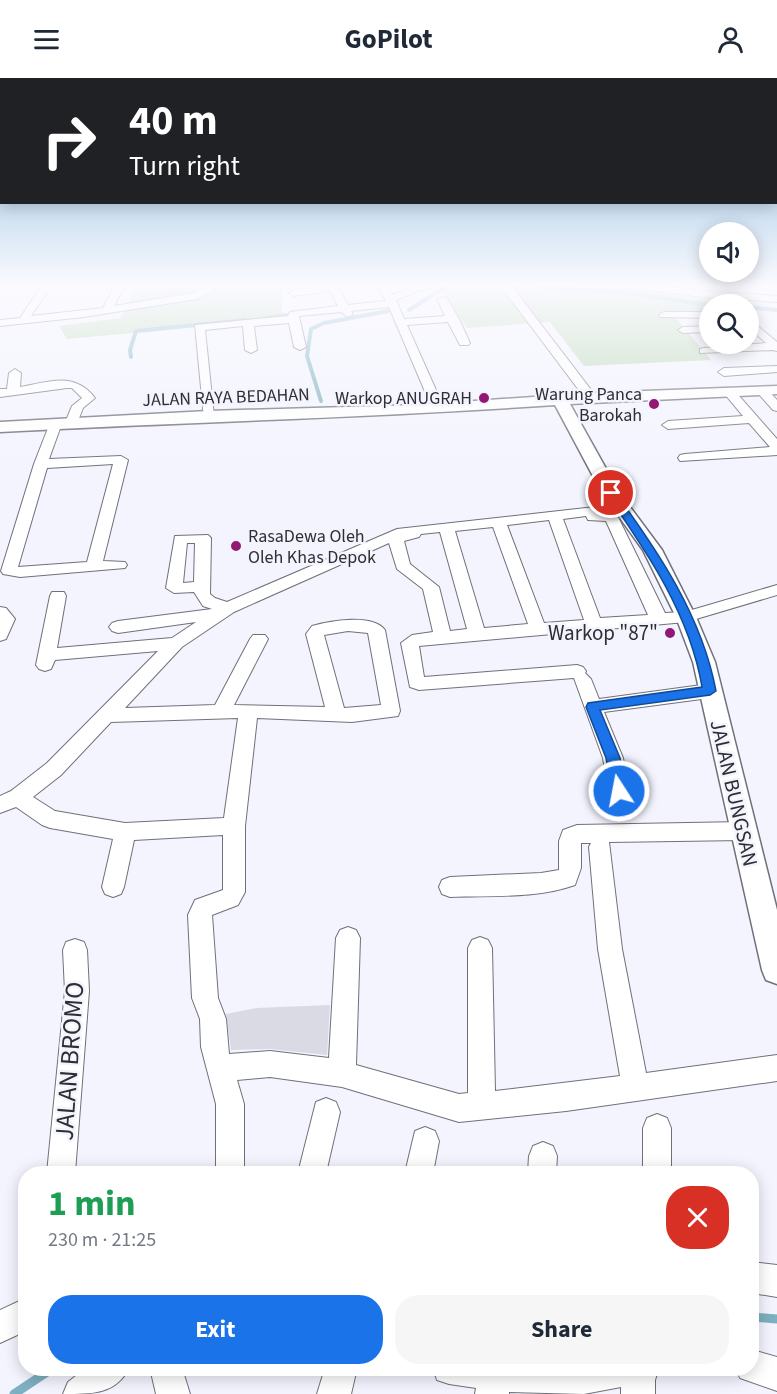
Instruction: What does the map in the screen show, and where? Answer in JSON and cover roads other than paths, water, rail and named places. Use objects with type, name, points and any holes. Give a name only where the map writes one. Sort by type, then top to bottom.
[{"type":"street","points":[[201,346],[208,416]]},
{"type":"street","points":[[411,346],[438,408]]},
{"type":"street","points":[[552,346],[591,398]]},
{"type":"street","points":[[759,348],[776,347]]},
{"type":"street","points":[[724,372],[777,369]]},
{"type":"street","points":[[7,393],[15,373]]},
{"type":"street","points":[[7,393],[53,384],[76,385],[89,398],[78,406],[64,423],[41,464],[9,571],[119,565]]},
{"type":"street","points":[[769,390],[777,407]]},
{"type":"street","name":"JALAN RAYA BEDAHAN","points":[[0,427],[208,416],[438,408],[769,390]]},
{"type":"street","points":[[729,392],[777,449]]},
{"type":"street","name":"JALAN BUNGSAN","points":[[561,400],[622,508],[652,550],[686,617],[704,662],[742,831],[777,970]]},
{"type":"street","points":[[668,425],[752,419]]},
{"type":"street","points":[[685,458],[777,449]]},
{"type":"street","points":[[41,464],[121,460],[94,567]]},
{"type":"street","points":[[9,801],[54,769],[176,643],[223,610],[402,532],[622,508]]},
{"type":"street","points":[[443,636],[430,587],[403,566],[396,539],[402,536],[500,525],[611,517],[659,619]]},
{"type":"street","points":[[556,520],[594,624]]},
{"type":"street","points":[[500,525],[538,629]]},
{"type":"street","points":[[447,530],[477,634]]},
{"type":"street","points":[[200,587],[201,595],[223,610]]},
{"type":"street","points":[[622,807],[613,758],[579,675],[419,684],[416,682],[410,643],[418,639],[443,636],[686,617],[777,590]]},
{"type":"street","points":[[58,596],[46,660],[176,643]]},
{"type":"street","points":[[118,627],[223,610]]},
{"type":"street","points":[[0,612],[6,619],[0,635]]},
{"type":"street","points":[[108,715],[248,711],[337,715],[391,711],[376,630],[369,626],[327,628],[318,630],[315,634],[337,715]]},
{"type":"street","points":[[220,712],[259,639]]},
{"type":"street","points":[[592,707],[710,691]]},
{"type":"street","points":[[231,1166],[230,1104],[214,1047],[213,1019],[204,998],[200,915],[203,907],[230,898],[234,892],[234,826],[248,711]]},
{"type":"street","points":[[9,801],[51,819],[125,832],[234,826]]},
{"type":"street","points":[[450,887],[541,884],[567,878],[571,869],[569,842],[572,836],[578,834],[742,831]]},
{"type":"street","points":[[113,887],[125,832]]},
{"type":"street","points":[[600,847],[610,949],[635,1087]]},
{"type":"street","points":[[342,1074],[348,938]]},
{"type":"street","points":[[480,948],[482,1106]]},
{"type":"street","name":"JALAN BROMO","points":[[62,1166],[77,991],[75,950]]},
{"type":"street","points":[[220,1068],[270,1064],[342,1074],[459,1108],[566,1097],[777,1068]]},
{"type":"street","points":[[314,1166],[326,1112]]},
{"type":"street","points":[[657,1128],[657,1166]]},
{"type":"street","points":[[420,1166],[425,1141]]},
{"type":"street","points":[[759,1279],[777,1281]]},
{"type":"street","points":[[0,1327],[18,1318]]},
{"type":"street","points":[[759,1368],[777,1374]]},
{"type":"street","points":[[80,1394],[103,1376]]},
{"type":"street","points":[[168,1376],[173,1394]]},
{"type":"street","points":[[334,1394],[337,1376]]},
{"type":"street","points":[[470,1376],[493,1385],[563,1382],[590,1376]]},
{"type":"street","points":[[639,1394],[640,1376]]},
{"type":"waterway","points":[[131,346],[131,357]]},
{"type":"waterway","points":[[308,346],[307,356],[321,401]]},
{"type":"waterway","points":[[759,1318],[777,1319]]},
{"type":"waterway","points":[[14,1394],[41,1376]]},
{"type":"place","name":"Warkop ANUGRAH","points":[[484,398]]},
{"type":"place","name":"Warung Panca Barokah","points":[[654,404]]},
{"type":"place","name":"RasaDewa Oleh Oleh Khas Depok","points":[[236,546]]},
{"type":"place","name":"Warkop \"87\"","points":[[670,633]]}]
